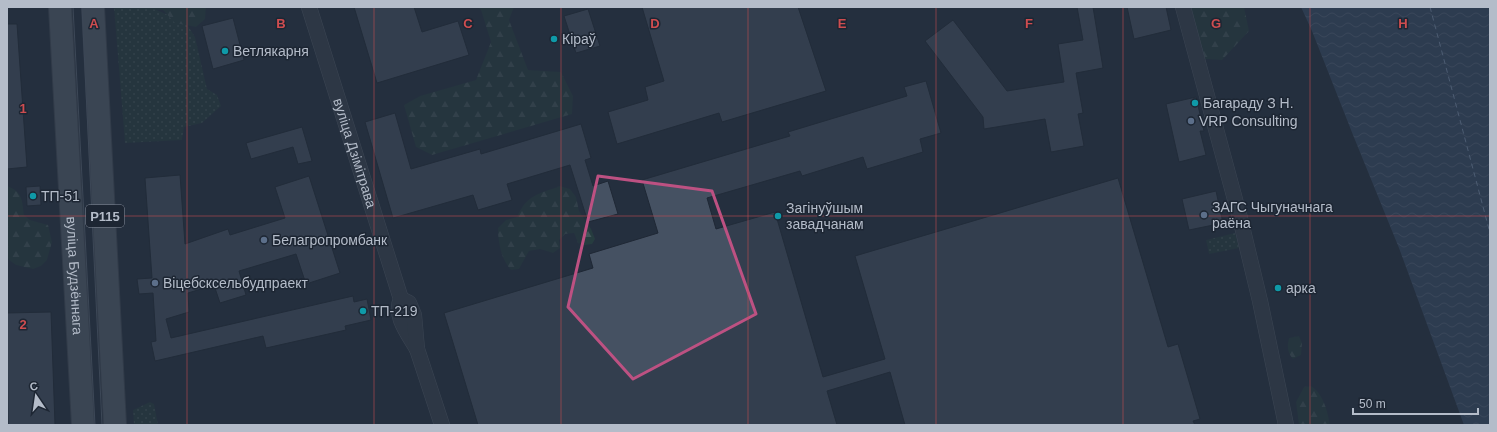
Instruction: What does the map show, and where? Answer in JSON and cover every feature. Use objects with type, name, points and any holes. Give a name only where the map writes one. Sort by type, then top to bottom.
[{"type":"main road","name":"вуліца Будзённага","points":[[60,7],[83,425]]},
{"type":"main road","name":"Р115","points":[[93,7],[115,425]]},
{"type":"street","name":"вуліца Дзімітрава","points":[[309,7],[402,299],[409,303],[414,315],[417,349]]},
{"type":"street","points":[[1183,7],[1240,218],[1260,301],[1286,425]]},
{"type":"street","name":"вуліца Дзімітрава","points":[[402,299],[399,305],[400,319],[417,349],[442,425]]},
{"type":"highlighted area","points":[[598,176],[712,191],[756,314],[633,379],[568,307]]},
{"type":"green space","points":[[114,7],[150,7],[186,23],[195,37],[207,89],[217,95],[221,106],[202,123],[184,127],[182,140],[125,143]]},
{"type":"green space","points":[[143,7],[206,7],[205,19],[196,27],[175,23],[163,10],[142,9]]},
{"type":"green space","points":[[478,7],[514,7],[509,20],[528,70],[561,72],[573,96],[572,114],[432,155],[416,147],[404,105],[420,96],[476,80],[491,42],[481,10]]},
{"type":"green space","points":[[1191,7],[1244,7],[1249,31],[1222,60],[1205,59]]},
{"type":"green space","points":[[7,186],[16,191],[21,197],[24,215],[30,220],[48,225],[52,242],[47,260],[41,266],[33,269],[16,265],[9,260],[7,256]]},
{"type":"green space","points":[[560,186],[570,189],[576,197],[579,211],[591,229],[595,239],[592,244],[584,245],[578,243],[574,233],[565,234],[559,240],[560,248],[553,253],[540,249],[529,251],[519,269],[511,270],[505,261],[501,250],[498,228],[506,220],[517,217],[529,199],[540,193]]},
{"type":"green space","points":[[1235,233],[1239,248],[1209,254],[1206,240]]},
{"type":"green space","points":[[1299,336],[1302,343],[1301,355],[1293,359],[1288,349],[1289,338]]},
{"type":"green space","points":[[1311,386],[1322,398],[1328,414],[1330,425],[1299,425],[1296,402],[1304,387]]},
{"type":"green space","points":[[150,402],[154,404],[158,425],[134,425],[133,410]]},
{"type":"water","points":[[1301,7],[1490,7],[1490,425],[1464,425],[1399,248]]},
{"type":"building","points":[[354,7],[414,7],[422,32],[458,21],[469,55],[377,83]]},
{"type":"building","points":[[642,7],[798,7],[826,91],[722,122],[719,113],[617,144],[608,112],[648,100],[645,87],[664,81]]},
{"type":"building","points":[[1077,7],[1093,7],[1103,68],[1076,73],[1083,113],[1078,114],[1084,146],[1051,152],[1045,119],[984,129],[983,117],[925,41],[953,20],[1007,91],[1064,82],[1058,44],[1083,40]]},
{"type":"building","points":[[1127,7],[1166,7],[1171,30],[1134,39]]},
{"type":"building","points":[[588,9],[600,46],[576,53],[564,16]]},
{"type":"building","name":"Ветлякарня","points":[[233,18],[244,60],[213,69],[202,26]]},
{"type":"building","points":[[7,24],[17,24],[27,167],[7,169]]},
{"type":"building","points":[[926,81],[941,133],[920,139],[923,152],[867,169],[863,157],[802,176],[800,171],[707,198],[716,229],[775,212],[823,377],[885,359],[855,256],[1118,178],[1168,347],[1178,344],[1200,419],[1193,421],[1195,425],[905,425],[890,372],[827,391],[837,425],[478,425],[444,313],[593,268],[589,254],[658,233],[642,180],[790,136],[788,132],[907,96],[904,87]]},
{"type":"building","points":[[1196,97],[1204,131],[1200,131],[1206,155],[1179,162],[1166,104]]},
{"type":"building","points":[[395,113],[411,169],[480,149],[481,154],[581,124],[591,158],[585,160],[593,186],[608,181],[618,214],[588,222],[570,165],[507,184],[512,200],[478,210],[473,195],[393,218],[365,122]]},
{"type":"building","points":[[302,127],[312,161],[298,164],[293,147],[251,159],[246,143]]},
{"type":"building","points":[[180,175],[185,244],[228,229],[230,235],[285,218],[275,187],[309,176],[340,273],[306,284],[296,254],[239,271],[246,295],[220,303],[214,285],[188,293],[189,312],[166,319],[171,338],[353,296],[354,302],[367,299],[371,320],[345,326],[346,330],[266,348],[263,336],[155,361],[151,342],[156,341],[153,293],[139,294],[137,279],[152,278],[145,178]]},
{"type":"building","name":"ТП-51","points":[[40,186],[41,205],[27,206],[26,187]]},
{"type":"building","name":"ЗАГС Чыгуначнага раёна","points":[[1216,191],[1223,223],[1189,230],[1182,199]]},
{"type":"building","points":[[51,312],[55,425],[8,425],[7,313]]},
{"type":"ferry route","points":[[1430,7],[1490,233]]},
{"type":"tram line","points":[[73,7],[95,425]]},
{"type":"tram line","points":[[82,7],[102,425]]},
{"type":"place","name":"Кіраў","points":[[554,39]]},
{"type":"place","name":"Ветлякарня","points":[[225,51]]},
{"type":"place","name":"Багараду З Н.","points":[[1195,103]]},
{"type":"place","name":"VRP Consulting","points":[[1191,121]]},
{"type":"place","name":"ТП-51","points":[[33,196]]},
{"type":"place","name":"ЗАГС Чыгуначнага раёна","points":[[1204,215]]},
{"type":"place","name":"Загінуўшым завадчанам","points":[[778,216]]},
{"type":"place","name":"Белагропромбанк","points":[[264,240]]},
{"type":"place","name":"Віцебсксельбудпраект","points":[[155,283]]},
{"type":"place","name":"арка","points":[[1278,288]]},
{"type":"place","name":"ТП-219","points":[[363,311]]}]
